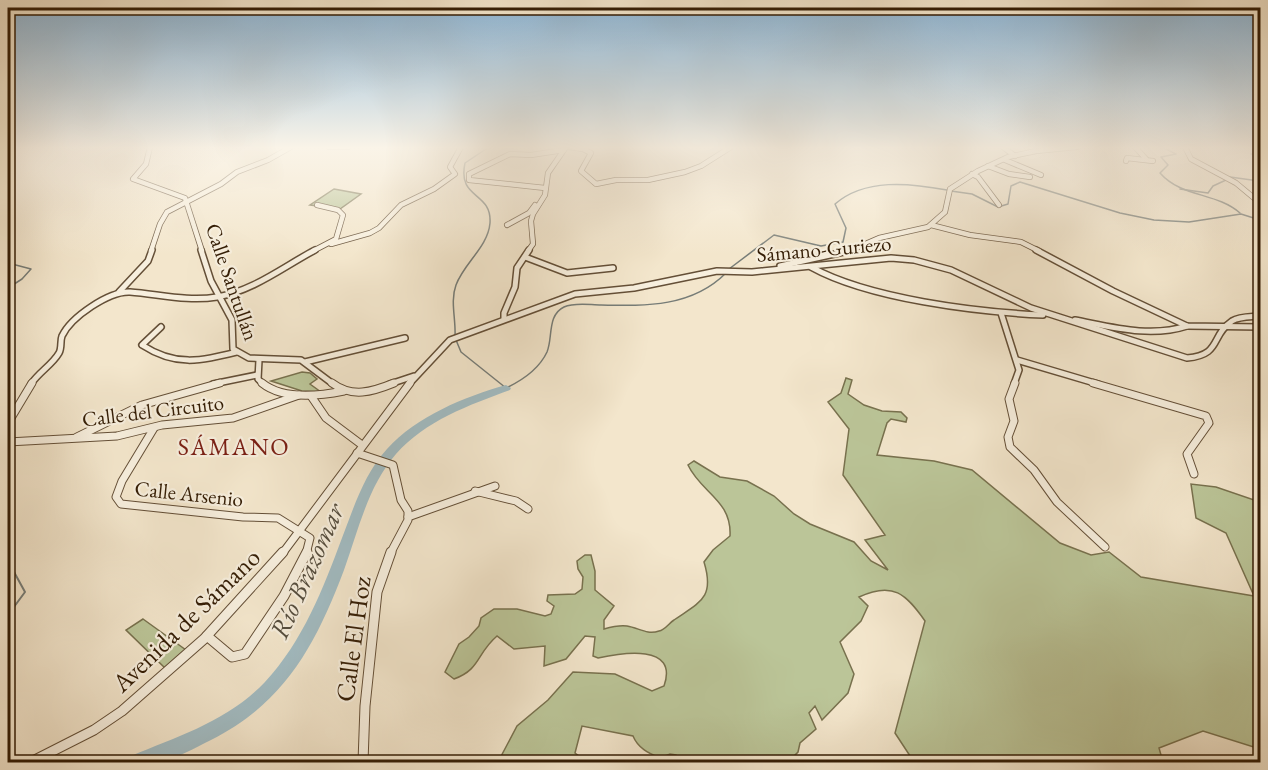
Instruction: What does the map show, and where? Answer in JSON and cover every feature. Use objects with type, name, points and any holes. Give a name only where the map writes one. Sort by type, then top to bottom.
[{"type":"street","name":"Calle Santullán","points":[[143,183],[183,196],[187,200],[211,280],[232,320],[233,349],[248,358],[259,360],[293,358],[305,362]]},
{"type":"street","points":[[8,423],[38,373],[60,353],[62,336],[68,328],[103,299],[119,292],[147,261],[160,224],[167,212],[222,183]]},
{"type":"street","points":[[119,292],[200,299],[219,297],[260,283],[289,264],[331,244],[370,233],[378,228],[400,205],[444,183]]},
{"type":"street","points":[[498,183],[545,188]]},
{"type":"street","points":[[504,319],[504,313],[515,287],[517,268],[533,244],[531,221],[543,200],[546,183]]},
{"type":"street","points":[[759,271],[850,251],[879,238],[914,232],[931,225],[945,212],[949,191],[960,183]]},
{"type":"street","points":[[982,183],[999,205]]},
{"type":"street","points":[[1232,183],[1260,203]]},
{"type":"street","points":[[507,225],[529,213],[543,200]]},
{"type":"street","points":[[317,205],[338,210],[343,215],[338,236],[331,244]]},
{"type":"street","points":[[931,225],[970,235],[1021,242],[1113,291],[1187,326],[1260,327]]},
{"type":"street","points":[[525,257],[567,273],[613,268]]},
{"type":"street","name":"Sámano-Guriezo","points":[[360,449],[415,376],[456,338],[575,294],[634,288],[724,271],[759,271],[880,258],[915,260],[951,270],[1009,299],[1058,318],[1187,358],[1203,357],[1209,354],[1227,327]]},
{"type":"street","points":[[810,266],[834,279],[906,298],[1001,313],[1050,315]]},
{"type":"street","points":[[1001,313],[1019,370],[1009,399],[1014,421],[1008,437],[1010,447],[1034,470],[1057,502],[1105,547]]},
{"type":"street","points":[[1227,327],[1237,319],[1260,316]]},
{"type":"street","points":[[1058,318],[1157,332],[1175,331],[1187,326]]},
{"type":"street","points":[[161,327],[141,345],[171,359],[196,362],[237,352]]},
{"type":"street","points":[[305,362],[405,338]]},
{"type":"street","points":[[259,360],[257,375],[264,385],[311,396],[344,391]]},
{"type":"street","points":[[1017,360],[1206,416],[1209,423],[1187,454],[1194,474]]},
{"type":"street","points":[[305,362],[344,391],[354,394],[370,392],[415,376]]},
{"type":"street","points":[[77,437],[111,419],[179,392],[257,375]]},
{"type":"street","name":"Calle del Circuito","points":[[8,442],[117,436],[154,428],[234,417],[299,395]]},
{"type":"street","points":[[311,396],[314,405],[360,449],[371,457],[388,462],[395,469],[408,517],[440,507],[475,491],[495,486]]},
{"type":"street","name":"Calle Arsenio","points":[[154,428],[116,497],[121,504],[243,517],[278,518],[300,531]]},
{"type":"street","name":"Avenida de Sámano","points":[[31,762],[94,730],[122,711],[207,636],[272,567],[360,449]]},
{"type":"street","points":[[475,491],[483,495],[514,500],[528,509]]},
{"type":"street","name":"Calle El Hoz","points":[[363,762],[365,706],[377,592],[392,548],[408,517]]},
{"type":"street","points":[[207,636],[232,657],[245,654],[298,572],[310,542],[310,538],[300,531]]},
{"type":"green space","points":[[334,189],[361,194],[340,209],[310,205]]},
{"type":"green space","points":[[302,372],[310,373],[317,379],[310,384],[321,392],[302,391],[271,381]]},
{"type":"green space","points":[[846,378],[852,380],[848,394],[864,405],[882,411],[901,412],[907,418],[906,422],[891,419],[887,423],[877,455],[934,461],[972,470],[1060,543],[1091,555],[1109,552],[1141,577],[1254,596],[1226,533],[1196,518],[1191,484],[1216,487],[1260,502],[1260,749],[1203,731],[1159,748],[1163,762],[914,762],[895,733],[925,621],[905,597],[890,590],[881,590],[859,597],[868,606],[861,621],[840,642],[854,674],[848,693],[822,720],[815,706],[809,713],[816,729],[800,743],[798,752],[788,762],[679,762],[676,755],[670,754],[660,758],[648,752],[638,744],[633,736],[582,726],[575,753],[587,762],[498,762],[517,726],[548,700],[573,672],[615,674],[652,691],[664,686],[666,672],[663,663],[656,657],[633,653],[598,658],[593,656],[595,637],[585,636],[566,659],[544,666],[545,646],[514,649],[497,636],[469,671],[454,679],[445,672],[459,644],[479,626],[481,618],[494,609],[517,609],[545,616],[551,614],[554,606],[547,601],[548,595],[575,594],[582,589],[583,577],[578,569],[577,561],[585,555],[591,555],[595,571],[595,590],[614,606],[604,620],[604,629],[624,626],[647,632],[659,631],[698,603],[703,598],[708,584],[704,562],[713,550],[730,536],[729,524],[721,505],[700,483],[688,465],[694,461],[720,477],[747,481],[774,496],[794,514],[810,524],[854,542],[871,561],[888,570],[865,540],[885,535],[843,475],[849,429],[828,402],[841,393]]},
{"type":"green space","points":[[143,619],[186,650],[166,669],[126,630]]},
{"type":"waterway","points":[[455,336],[454,291],[464,269],[485,240],[490,223],[486,205],[466,183]]},
{"type":"waterway","points":[[951,191],[972,194],[998,207],[1008,204],[1011,186],[1018,183]]},
{"type":"waterway","points":[[1023,183],[1120,213],[1154,220],[1189,222],[1241,214],[1260,220]]},
{"type":"waterway","points":[[1172,183],[1186,190]]},
{"type":"waterway","points":[[1186,190],[1208,193],[1213,186],[1220,183]]},
{"type":"waterway","points":[[729,269],[774,235],[821,246],[843,242],[846,228],[835,204],[860,190],[874,186],[903,184],[947,190]]},
{"type":"waterway","points":[[1180,189],[1186,190]]},
{"type":"waterway","points":[[1186,190],[1220,201],[1240,213]]},
{"type":"waterway","points":[[8,248],[12,264],[31,269],[22,279],[8,288]]},
{"type":"waterway","points":[[456,340],[461,352],[506,388],[540,364],[549,346],[555,315],[564,307],[578,304],[635,305],[668,302],[699,292],[726,273]]},
{"type":"waterway","name":"Río Brazomar","points":[[137,762],[183,745],[213,730],[241,713],[270,688],[298,652],[320,611],[364,497],[383,462],[403,440],[430,421],[460,406],[506,388]]},
{"type":"waterway","points":[[8,561],[25,592],[8,615]]},
{"type":"district","name":"SÁMANO","points":[[234,447]]}]
